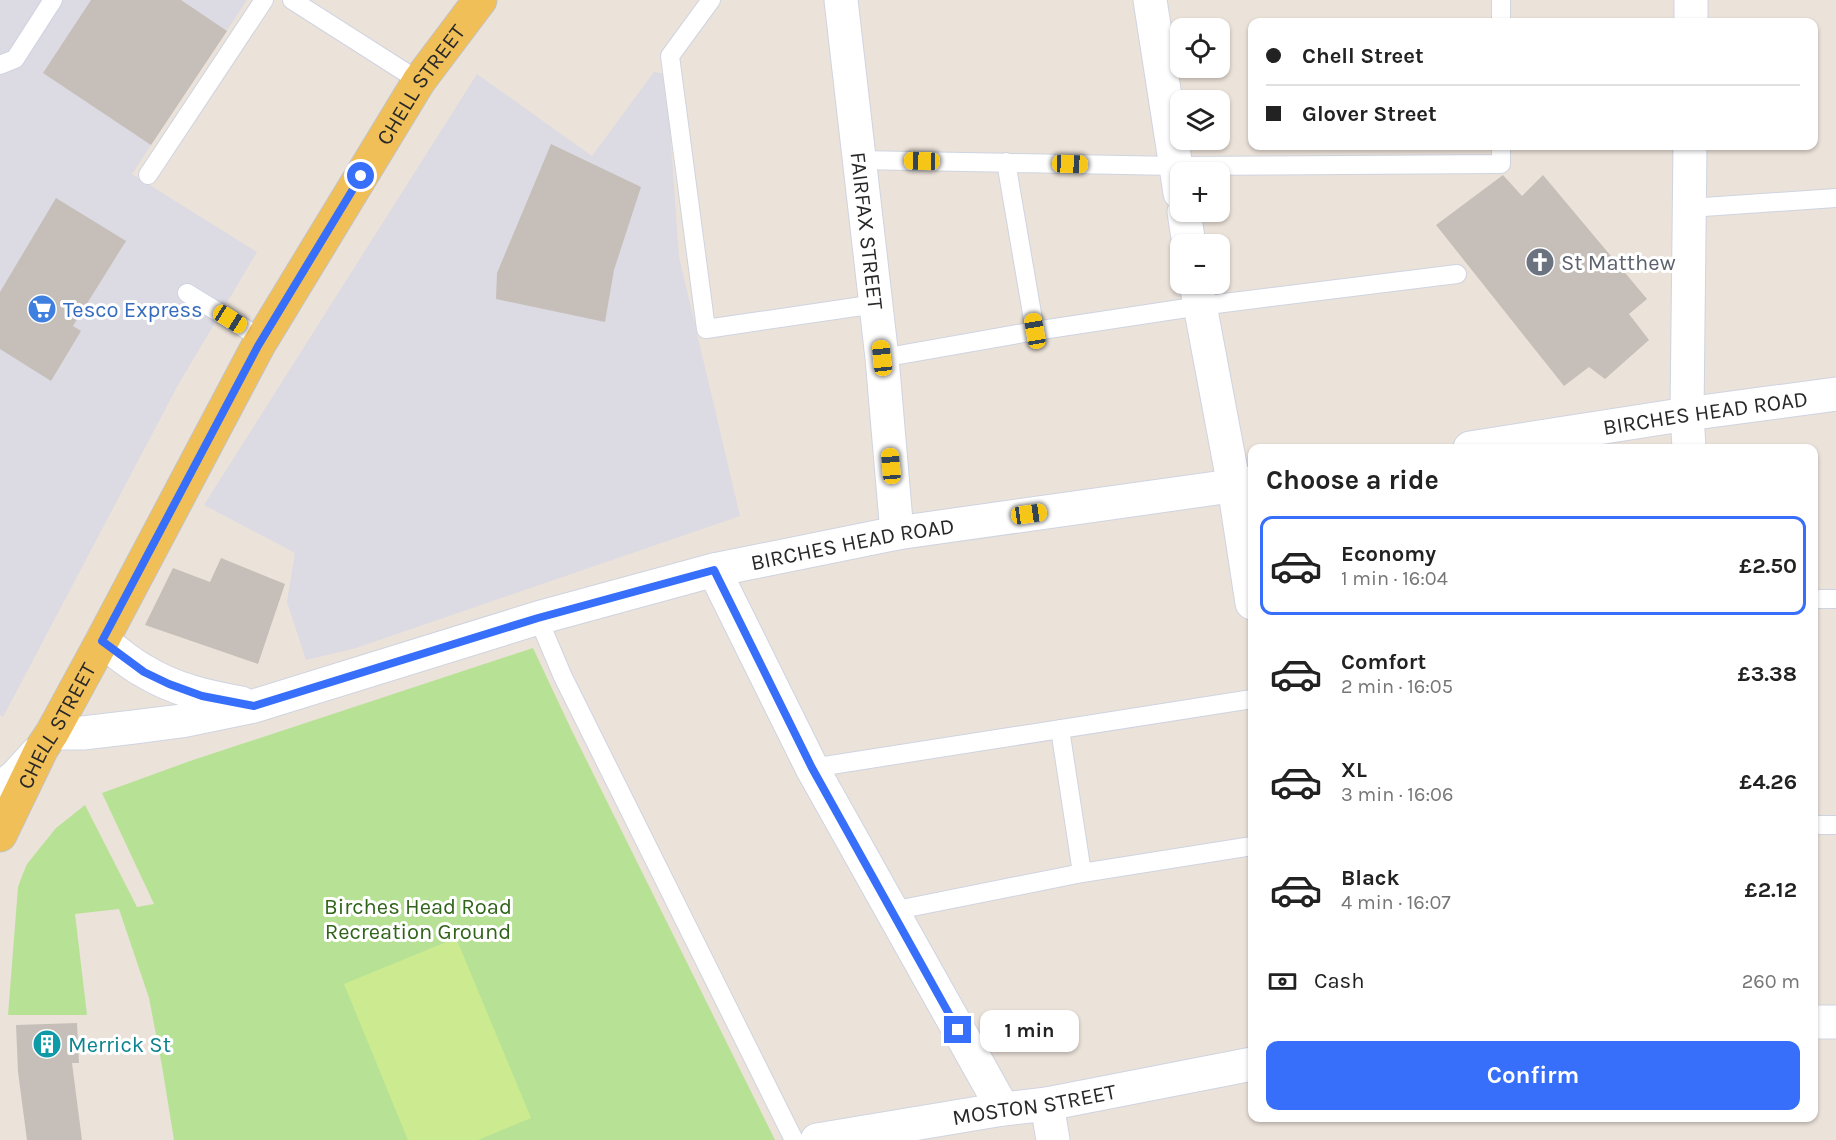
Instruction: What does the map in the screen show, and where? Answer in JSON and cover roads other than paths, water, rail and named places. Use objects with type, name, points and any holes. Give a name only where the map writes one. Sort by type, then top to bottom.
[{"type":"main road","name":"CHELL STREET","points":[[0,835],[47,740],[262,339],[419,81],[480,0]]},
{"type":"street","name":"FAIRFAX STREET","points":[[841,0],[882,358],[897,533]]},
{"type":"street","points":[[1150,0],[1175,162]]},
{"type":"street","points":[[1690,18],[1691,0]]},
{"type":"street","points":[[1689,444],[1687,414],[1690,150]]},
{"type":"street","points":[[1198,295],[1243,484],[1248,550]]},
{"type":"street","name":"BIRCHES HEAD ROAD","points":[[1496,444],[1687,414],[1836,394]]},
{"type":"street","name":"BIRCHES HEAD ROAD","points":[[47,740],[83,733],[180,721],[254,706],[538,618],[714,570],[897,533],[1243,484]]},
{"type":"street","points":[[714,570],[812,768],[1003,1109]]},
{"type":"street","name":"BIRCHES HEAD ROAD","points":[[102,641],[144,672],[169,684],[202,696],[254,706]]},
{"type":"street","points":[[0,789],[16,776],[47,740]]},
{"type":"street","points":[[1818,1022],[1836,1022]]},
{"type":"street","name":"MOSTON STREET","points":[[817,1140],[1003,1109],[1047,1104],[1248,1065]]},
{"type":"street","points":[[1047,1104],[1053,1140]]},
{"type":"lane","points":[[0,65],[15,59],[53,0]]},
{"type":"lane","points":[[148,175],[264,0]]},
{"type":"lane","points":[[292,0],[419,81]]},
{"type":"lane","points":[[711,0],[670,56],[706,329],[876,304]]},
{"type":"lane","points":[[1502,0],[1502,18]]},
{"type":"lane","points":[[1230,177],[1501,164],[1501,150]]},
{"type":"lane","points":[[859,160],[1006,162],[1170,179]]},
{"type":"lane","points":[[1006,162],[1035,331]]},
{"type":"lane","points":[[1689,208],[1836,198]]},
{"type":"lane","points":[[882,358],[1035,331],[1198,295],[1457,274]]},
{"type":"lane","points":[[187,293],[262,339]]},
{"type":"lane","points":[[1818,599],[1836,599]]},
{"type":"lane","points":[[538,618],[563,677],[794,1140]]},
{"type":"lane","points":[[812,768],[1248,700]]},
{"type":"lane","points":[[1060,729],[1082,873]]},
{"type":"lane","points":[[1818,825],[1836,825]]},
{"type":"lane","points":[[892,911],[1082,873],[1248,847]]},
{"type":"place","name":"St Matthew","points":[[1540,262]]},
{"type":"place","name":"Tesco Express","points":[[42,309]]},
{"type":"place","name":"Merrick St","points":[[47,1044]]},
{"type":"park label","name":"Birches Head Road Recreation Ground","points":[[418,918]]}]
